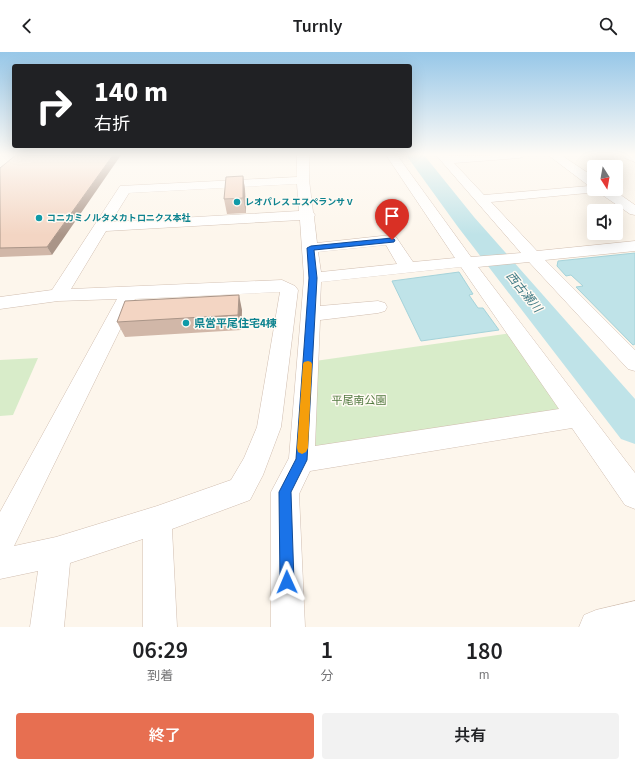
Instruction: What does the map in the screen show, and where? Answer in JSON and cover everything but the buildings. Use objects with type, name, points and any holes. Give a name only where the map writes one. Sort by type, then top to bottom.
[{"type":"street","points":[[58,295],[125,189],[267,182]]},
{"type":"street","points":[[288,627],[285,492],[302,460],[313,278],[308,214],[303,182]]},
{"type":"street","points":[[412,182],[473,262],[635,495]]},
{"type":"street","points":[[466,182],[481,199],[526,258],[633,358]]},
{"type":"street","points":[[481,199],[587,190]]},
{"type":"street","points":[[613,196],[635,211]]},
{"type":"street","points":[[101,227],[308,214]]},
{"type":"street","points":[[311,248],[392,240],[408,268]]},
{"type":"street","points":[[313,278],[635,246]]},
{"type":"street","points":[[0,303],[58,295],[129,294],[282,286],[288,290],[269,427],[254,466],[240,490],[156,520],[56,552],[0,564]]},
{"type":"street","points":[[0,542],[129,294]]},
{"type":"street","points":[[311,314],[378,307]]},
{"type":"street","points":[[302,460],[579,416]]},
{"type":"street","points":[[156,520],[160,627]]},
{"type":"street","points":[[48,627],[56,552]]},
{"type":"street","points":[[596,627],[635,618]]},
{"type":"green space","name":"平尾南公園","points":[[512,333],[569,412],[309,452],[315,361]]},
{"type":"green space","points":[[38,358],[13,415],[0,416],[0,360]]},
{"type":"water","points":[[635,253],[635,344],[633,345],[576,287],[583,286],[571,275],[566,276],[557,266],[558,261]]},
{"type":"water","points":[[459,272],[473,294],[469,295],[478,308],[483,308],[499,330],[421,341],[392,281]]},
{"type":"waterway","name":"西古瀬川","points":[[435,182],[466,222],[635,427]]},
{"type":"slow traffic","points":[[302,448],[308,364]]},
{"type":"place","name":"レオパレス エスペランサⅤ","points":[[237,202]]},
{"type":"place","name":"コニカミノルタメカトロニクス本社","points":[[39,218]]},
{"type":"place","name":"県営平尾住宅4棟","points":[[186,323]]},
{"type":"route","points":[[287,582],[285,492],[302,460],[313,278],[311,248],[392,240]]}]
